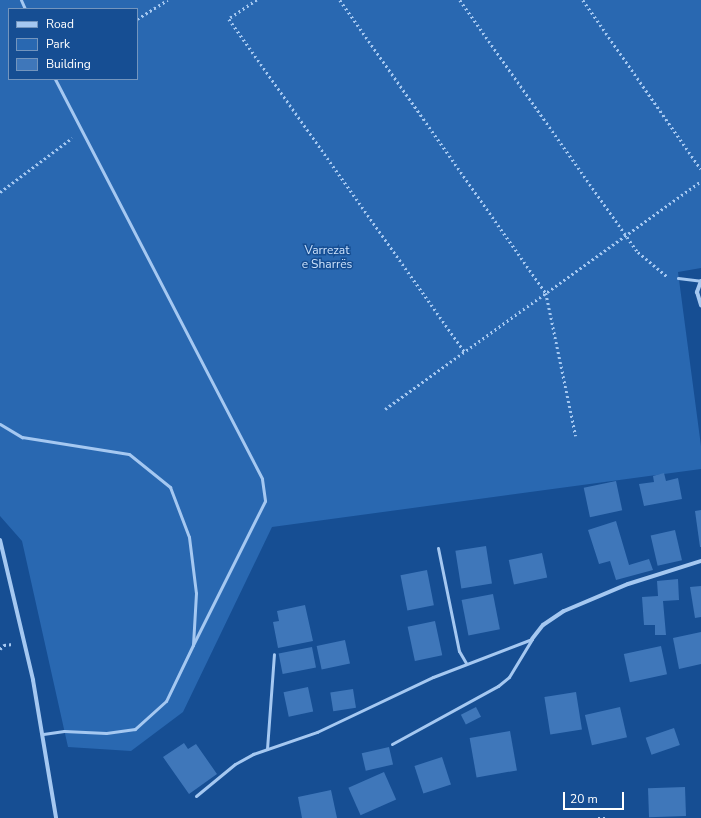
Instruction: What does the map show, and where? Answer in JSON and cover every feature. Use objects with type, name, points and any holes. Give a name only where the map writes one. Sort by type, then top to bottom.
[{"type":"street","points":[[701,281],[697,292],[701,306]]},
{"type":"street","points":[[0,540],[26,643],[43,734],[56,818]]},
{"type":"street","points":[[532,639],[543,625],[564,611],[628,584],[701,561]]},
{"type":"lane","points":[[43,734],[64,731],[106,733],[135,729],[166,701],[265,501],[262,479],[56,80]]},
{"type":"lane","points":[[678,278],[701,281]]},
{"type":"lane","points":[[0,424],[22,437],[129,454],[170,487],[189,537],[196,593],[193,645]]},
{"type":"lane","points":[[438,548],[459,651],[466,663]]},
{"type":"lane","points":[[196,796],[235,764],[267,749],[352,718],[466,663],[532,639]]},
{"type":"lane","points":[[392,744],[498,686],[509,677],[532,639]]},
{"type":"lane","points":[[267,749],[274,654]]},
{"type":"path","points":[[138,18],[168,0]]},
{"type":"path","points":[[257,0],[229,19],[465,352]]},
{"type":"path","points":[[340,0],[546,293],[576,436]]},
{"type":"path","points":[[460,0],[626,236],[649,264],[668,277],[678,278]]},
{"type":"path","points":[[583,0],[701,170]]},
{"type":"path","points":[[0,192],[82,131]]},
{"type":"path","points":[[385,409],[701,181]]},
{"type":"path","points":[[598,818],[606,818]]},
{"type":"green space","name":"Varrezat e Sharrës","points":[[0,0],[701,0],[701,268],[678,272],[701,446],[701,469],[272,527],[183,712],[131,751],[68,747],[22,541],[0,516]]},
{"type":"building","points":[[664,473],[666,481],[678,478],[682,499],[644,506],[639,484],[654,482],[653,476]]},
{"type":"building","points":[[616,481],[622,510],[590,517],[584,488]]},
{"type":"building","points":[[701,510],[701,547],[700,547],[695,511]]},
{"type":"building","points":[[616,521],[629,565],[649,559],[653,570],[616,580],[610,561],[599,564],[588,530]]},
{"type":"building","points":[[675,530],[682,560],[658,566],[651,536]]},
{"type":"building","points":[[486,546],[492,584],[461,588],[455,551]]},
{"type":"building","points":[[542,553],[547,577],[514,585],[509,560]]},
{"type":"building","points":[[427,570],[434,605],[407,610],[400,575]]},
{"type":"building","points":[[678,579],[679,600],[663,601],[666,635],[655,635],[655,625],[644,625],[642,597],[658,596],[657,581]]},
{"type":"building","points":[[701,586],[701,617],[695,618],[690,587]]},
{"type":"building","points":[[493,594],[500,629],[468,635],[462,600]]},
{"type":"building","points":[[305,605],[313,641],[278,648],[273,622],[279,621],[277,611]]},
{"type":"building","points":[[435,621],[442,655],[415,661],[408,627]]},
{"type":"building","points":[[701,632],[701,664],[679,669],[673,638]]},
{"type":"building","points":[[345,640],[350,663],[322,670],[317,646]]},
{"type":"building","points":[[661,646],[667,674],[630,682],[624,654]]},
{"type":"building","points":[[312,647],[316,668],[283,674],[279,653]]},
{"type":"building","points":[[308,687],[313,711],[289,717],[284,692]]},
{"type":"building","points":[[353,689],[356,708],[333,711],[330,693]]},
{"type":"building","points":[[576,692],[582,730],[550,735],[544,697]]},
{"type":"building","points":[[476,707],[481,717],[466,725],[461,715]]},
{"type":"building","points":[[620,707],[627,737],[592,745],[585,715]]},
{"type":"building","points":[[674,728],[680,745],[651,755],[646,738]]},
{"type":"building","points":[[510,731],[517,770],[477,778],[470,738]]},
{"type":"building","points":[[184,743],[188,749],[196,744],[217,774],[189,794],[163,757]]},
{"type":"building","points":[[389,747],[393,765],[366,771],[362,753]]},
{"type":"building","points":[[442,757],[451,785],[423,794],[414,766]]},
{"type":"building","points":[[384,772],[396,799],[361,815],[348,788]]},
{"type":"building","points":[[685,787],[686,816],[649,817],[648,788]]},
{"type":"building","points":[[331,790],[337,818],[302,818],[298,797]]}]
